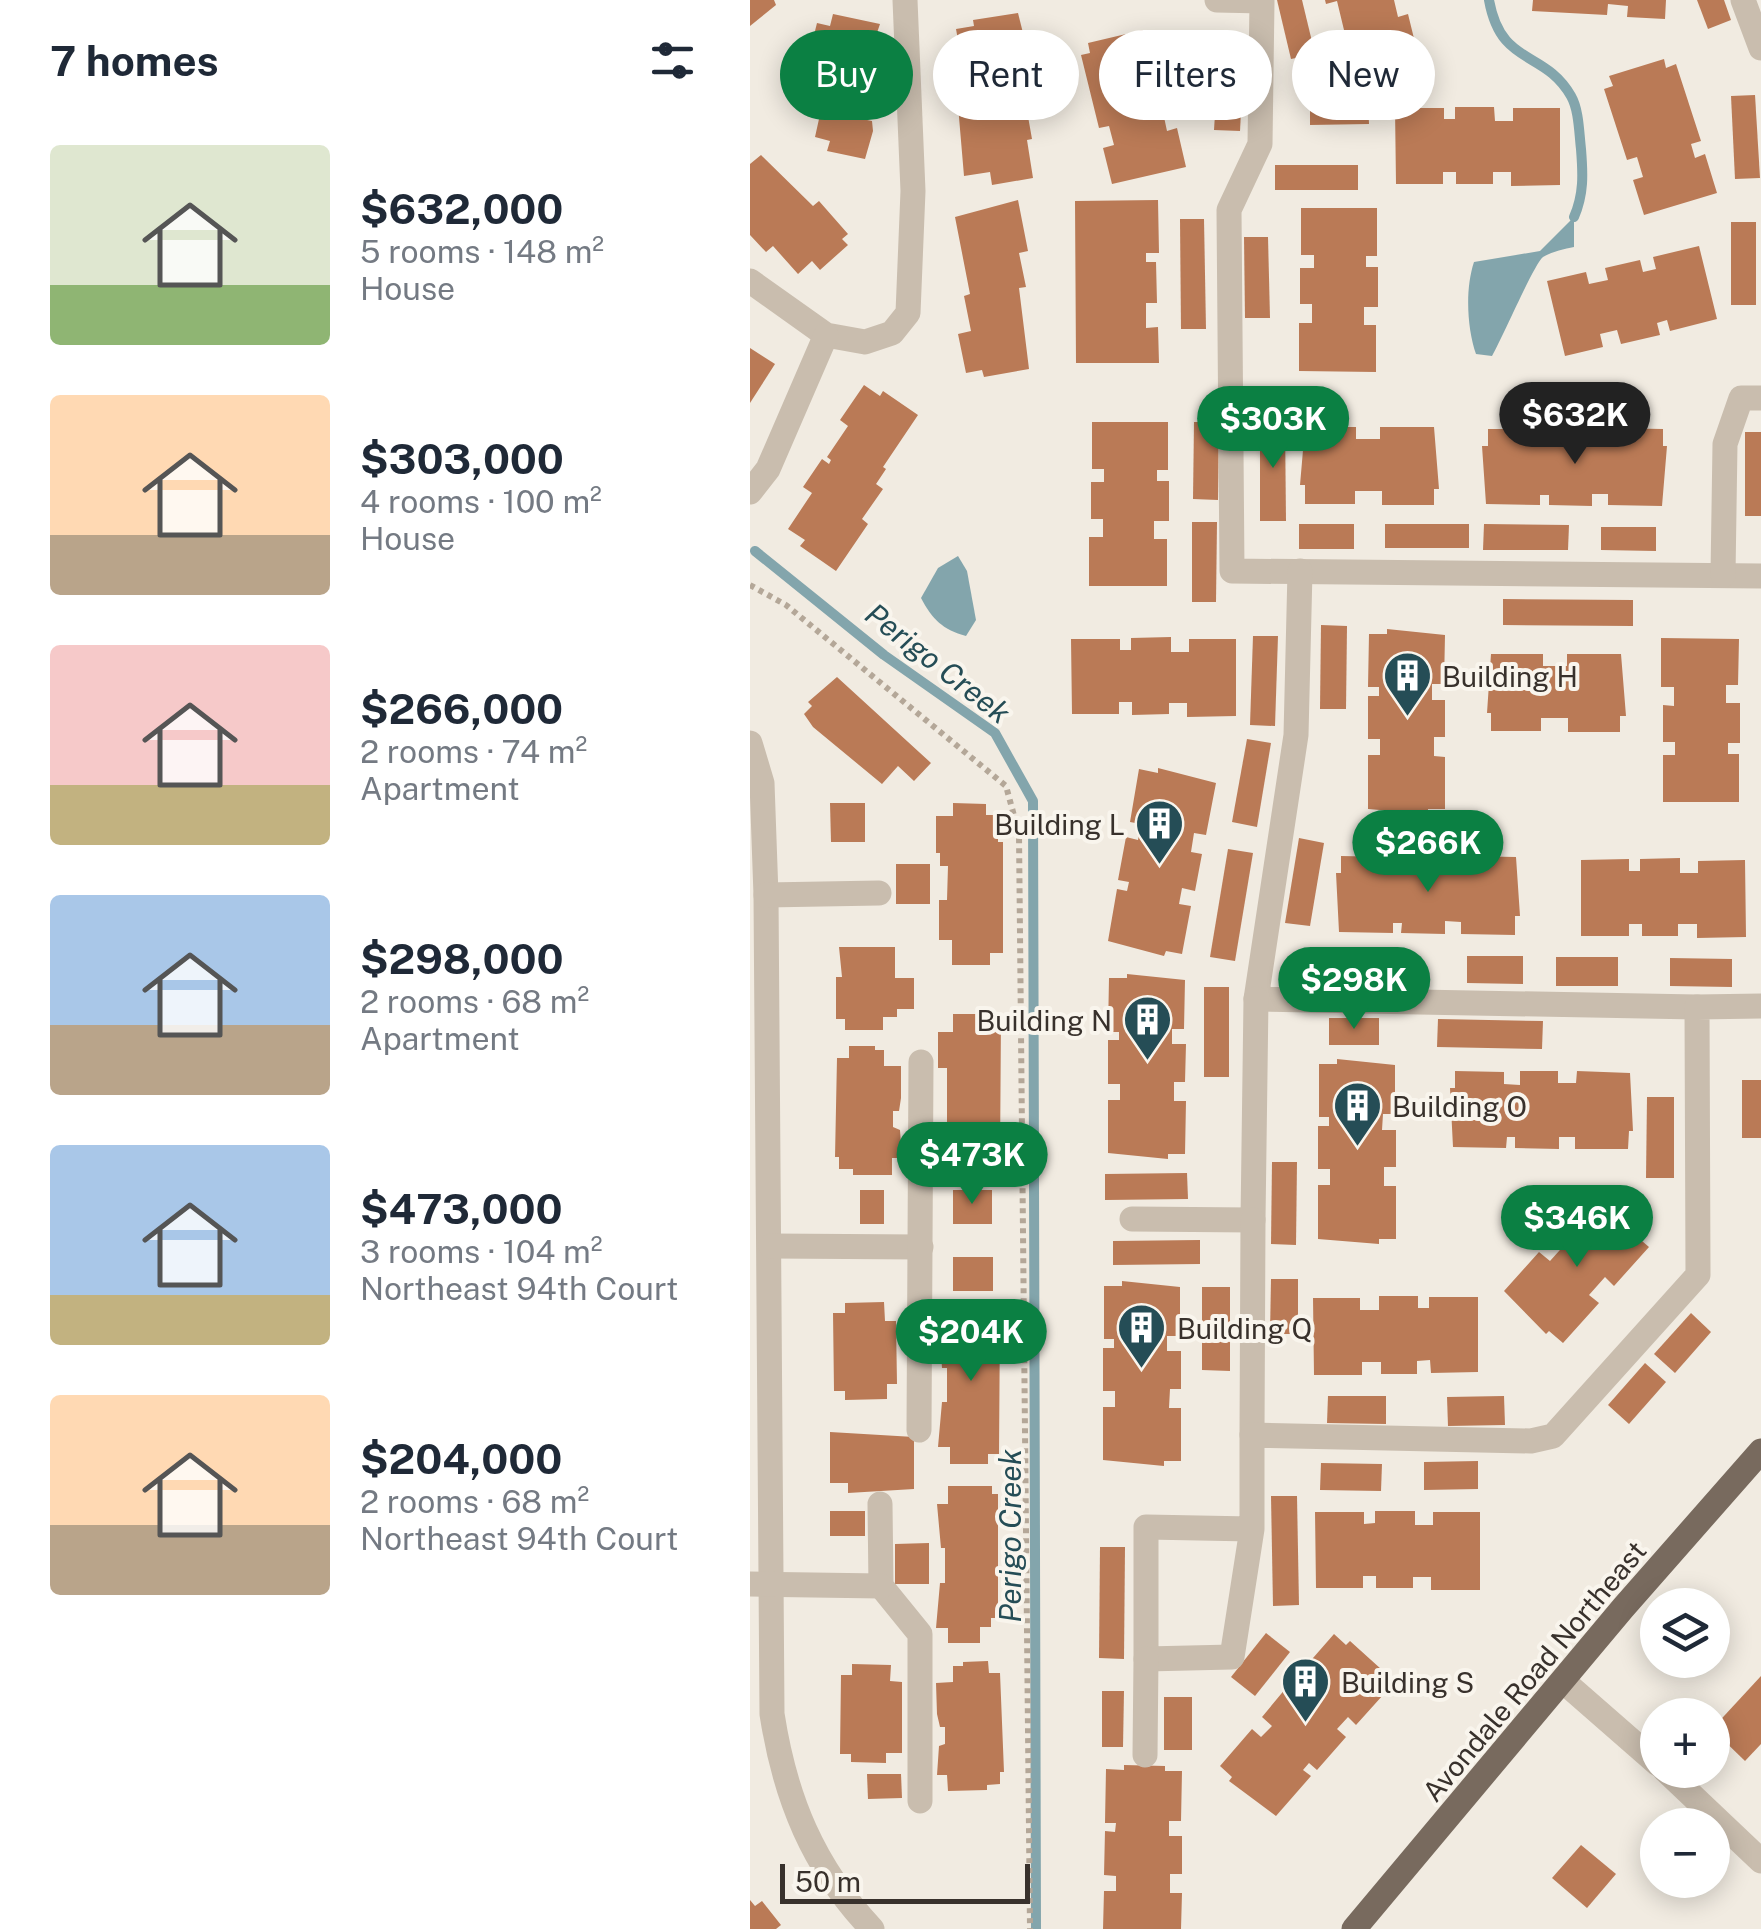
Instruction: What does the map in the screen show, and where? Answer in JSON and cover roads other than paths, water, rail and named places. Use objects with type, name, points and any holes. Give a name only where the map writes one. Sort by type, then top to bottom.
[{"type":"main road","name":"Avondale Road Northeast","points":[[1354,1929],[1761,1451]]},
{"type":"street","points":[[750,281],[826,335],[865,342],[892,332],[908,313],[912,192],[905,0]]},
{"type":"street","points":[[1216,0],[1262,0],[1260,144],[1230,210],[1232,570],[1761,576]]},
{"type":"street","points":[[1743,0],[1761,48]]},
{"type":"street","points":[[750,492],[768,469],[826,335]]},
{"type":"street","points":[[1723,575],[1725,444],[1741,398],[1761,398]]},
{"type":"street","points":[[1146,1659],[1232,1657],[1252,1529],[1256,999],[1296,735],[1300,570]]},
{"type":"street","points":[[750,743],[766,896],[759,1126],[770,1246],[761,1584],[772,1714],[781,1775],[836,1890],[872,1929]]},
{"type":"street","points":[[766,896],[879,893]]},
{"type":"street","points":[[1256,999],[1761,1006]]},
{"type":"street","points":[[1252,1435],[1530,1441],[1553,1436],[1698,1275],[1696,1007]]},
{"type":"street","points":[[919,1430],[922,1062]]},
{"type":"street","points":[[1132,1219],[1253,1220]]},
{"type":"street","points":[[770,1246],[921,1247]]},
{"type":"street","points":[[880,1504],[881,1586],[920,1634],[920,1801]]},
{"type":"street","points":[[1145,1756],[1146,1528],[1252,1529]]},
{"type":"street","points":[[761,1584],[881,1586]]},
{"type":"street","points":[[1563,1681],[1640,1748]]},
{"type":"street","points":[[1684,1788],[1761,1861]]},
{"type":"water","points":[[1574,217],[1574,247],[1543,257],[1492,356],[1476,354],[1468,308],[1474,262],[1540,251]]},
{"type":"water","points":[[958,556],[967,571],[976,620],[966,636],[939,623],[921,598],[938,568]]},
{"type":"waterway","points":[[1489,0],[1503,37],[1560,81],[1574,102],[1582,175],[1574,217]]},
{"type":"waterway","name":"Perigo Creek","points":[[755,551],[884,655],[995,733],[1033,801],[1036,1929]]},
{"type":"place","name":"Building H","points":[[1407,718]]},
{"type":"place","name":"Building L","points":[[1160,866]]},
{"type":"place","name":"Building N","points":[[1147,1062]]},
{"type":"place","name":"Building O","points":[[1357,1148]]},
{"type":"place","name":"Building Q","points":[[1142,1370]]},
{"type":"place","name":"Building S","points":[[1306,1724]]}]
